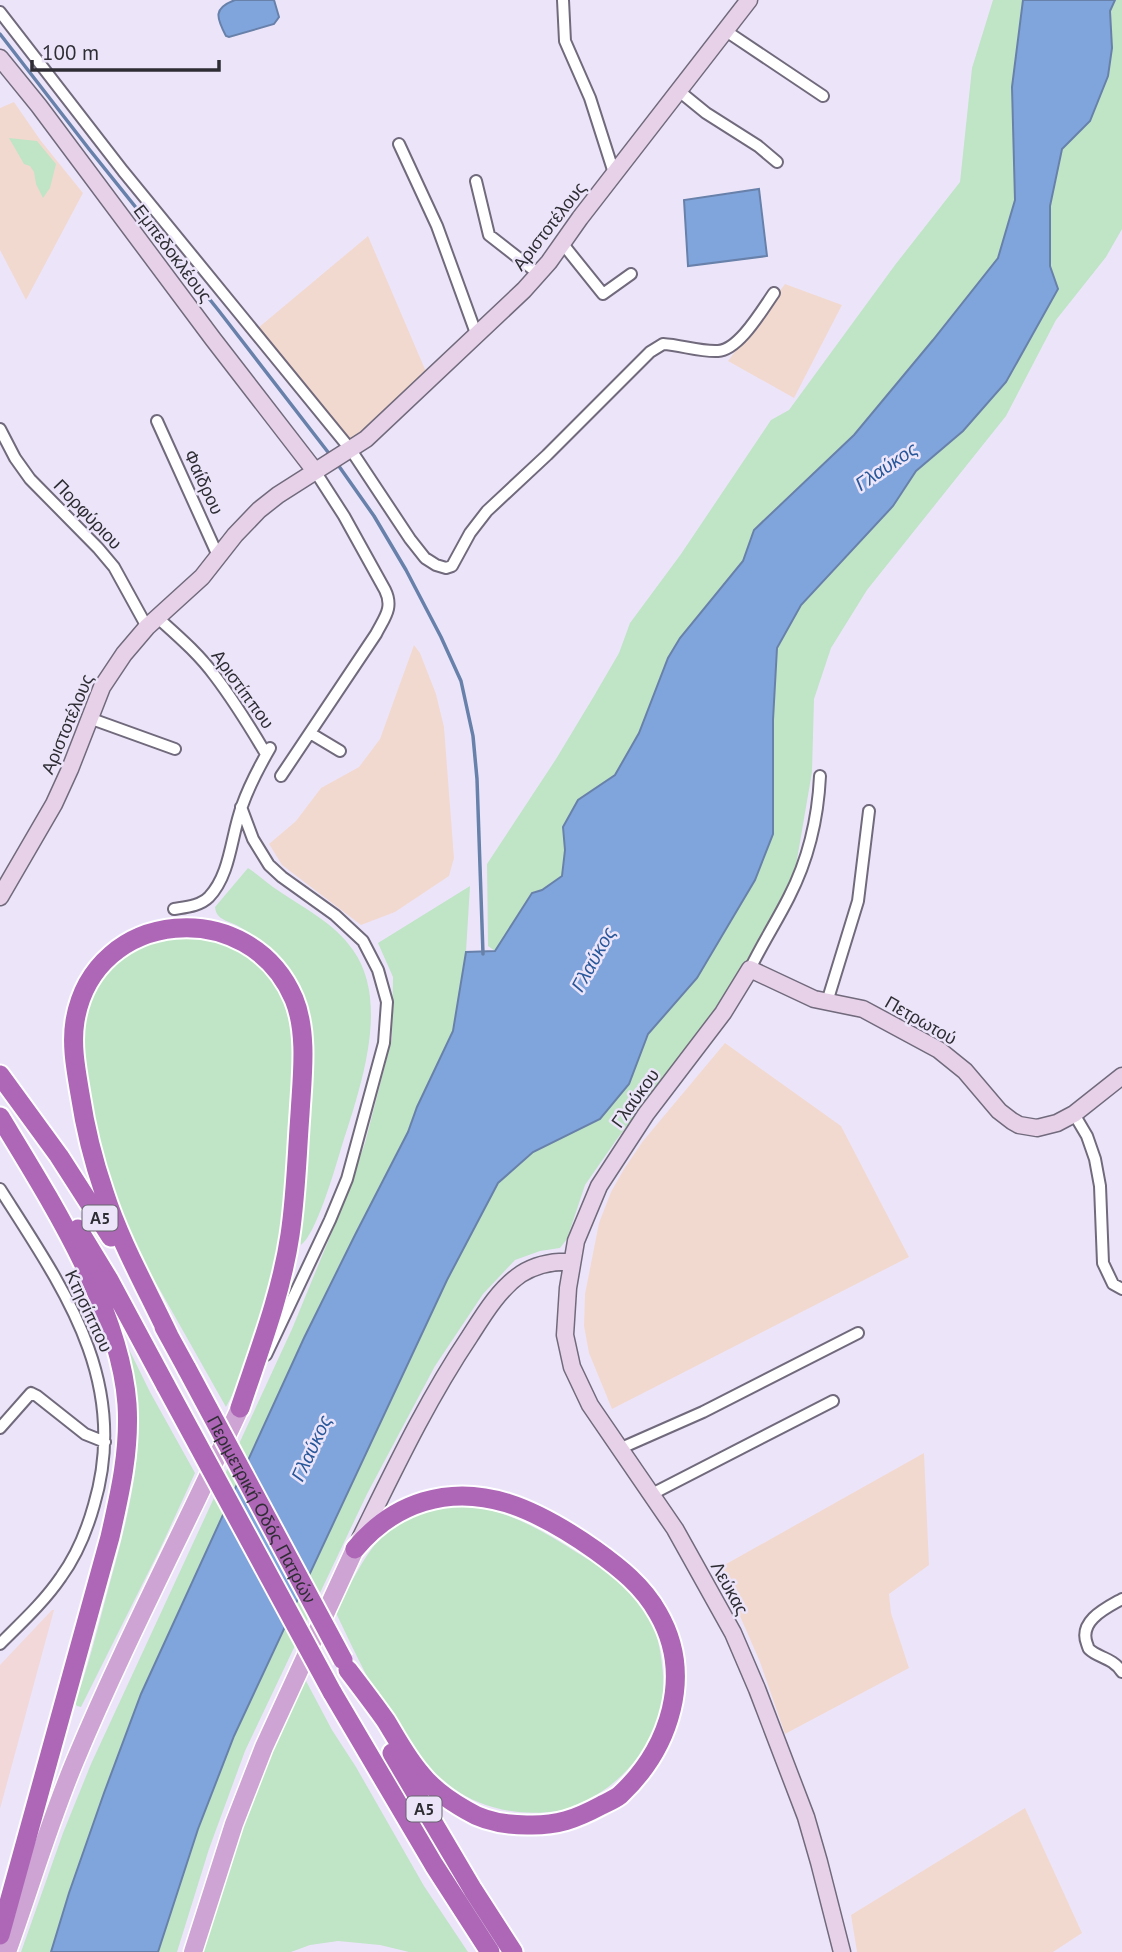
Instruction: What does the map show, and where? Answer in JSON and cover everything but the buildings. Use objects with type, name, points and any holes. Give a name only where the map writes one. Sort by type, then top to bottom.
[{"type":"highway","points":[[169,1336],[120,1231],[94,1160],[75,1067],[74,1030],[79,1002],[97,968],[125,943],[157,930],[178,926],[216,930],[241,940],[268,961],[281,974],[295,1000],[302,1034],[303,1066],[290,1236],[278,1292],[240,1408]]},
{"type":"highway","name":"Περιμετρική Οδός Πατρών","points":[[0,1074],[94,1208],[169,1336],[346,1665],[369,1713],[426,1813],[513,1952]]},
{"type":"highway","points":[[0,1115],[56,1210],[97,1294],[121,1368],[128,1429],[124,1476],[110,1537],[0,1935]]},
{"type":"highway","name":"Περιμετρική Οδός Πατρών","points":[[0,1115],[47,1179],[109,1280],[332,1692],[434,1864],[490,1952]]},
{"type":"highway","points":[[346,1665],[421,1775],[467,1811],[490,1821],[512,1825],[542,1826],[577,1819],[619,1797],[640,1773],[659,1744],[671,1714],[676,1679],[671,1644],[659,1613],[639,1585],[584,1543],[544,1518],[516,1506],[492,1499],[457,1495],[431,1499],[405,1508],[381,1523],[355,1549]]},
{"type":"main road","points":[[7,1952],[51,1823],[95,1713],[240,1408]]},
{"type":"main road","points":[[193,1952],[234,1824],[264,1747],[355,1549]]},
{"type":"street","points":[[563,0],[565,41],[590,99],[614,173]]},
{"type":"street","name":"Αριστοτέλους","points":[[0,897],[58,795],[102,687],[113,669],[152,623],[198,581],[259,510],[366,439],[539,274],[614,173],[750,0]]},
{"type":"street","points":[[0,12],[347,452],[410,539],[425,558],[436,565],[448,568],[457,559],[470,533],[487,511],[650,352],[663,344],[709,351],[724,350],[739,340],[774,293]]},
{"type":"street","points":[[726,31],[823,96]]},
{"type":"street","name":"Εμπεδοκλέους","points":[[0,58],[213,339],[318,469]]},
{"type":"street","points":[[678,91],[778,162]]},
{"type":"street","points":[[399,144],[437,226],[477,336]]},
{"type":"street","points":[[476,181],[489,235],[539,274]]},
{"type":"street","points":[[562,243],[603,294],[631,274]]},
{"type":"street","name":"Φαίδρου","points":[[157,421],[219,558]]},
{"type":"street","name":"Πορφύριου","points":[[0,429],[30,479],[98,548],[152,623]]},
{"type":"street","points":[[281,776],[376,634],[390,603],[318,469]]},
{"type":"street","name":"Αριστίππου","points":[[152,623],[193,651],[215,675],[268,751],[241,807]]},
{"type":"street","points":[[89,718],[175,749]]},
{"type":"street","points":[[310,733],[340,751]]},
{"type":"street","points":[[750,969],[789,897],[803,862],[816,816],[820,776]]},
{"type":"street","points":[[174,909],[196,905],[214,891],[224,868],[241,807]]},
{"type":"street","points":[[240,1408],[347,1179],[384,1043],[387,1002],[377,970],[362,941],[335,915],[282,877],[269,864],[253,839],[241,807]]},
{"type":"street","points":[[827,1002],[858,901],[869,811]]},
{"type":"street","name":"Πετρωτού","points":[[750,969],[807,996],[870,1012],[947,1055],[965,1071],[999,1111],[1012,1121],[1029,1127],[1044,1127],[1074,1114],[1122,1076]]},
{"type":"street","name":"Γλαύκου","points":[[572,1262],[576,1241],[607,1171],[646,1114],[723,1013],[750,969]]},
{"type":"street","points":[[1074,1114],[1096,1159],[1100,1186],[1103,1263],[1113,1284],[1122,1289]]},
{"type":"street","name":"Κτησίππου","points":[[0,1189],[64,1292],[88,1342],[100,1391],[104,1442],[103,1472],[92,1513],[77,1551],[61,1579],[0,1644]]},
{"type":"street","points":[[355,1549],[428,1406],[464,1344],[491,1305],[514,1280],[532,1268],[556,1261],[572,1262]]},
{"type":"street","name":"Λεύκας","points":[[572,1262],[565,1322],[568,1356],[576,1379],[619,1449],[675,1529],[733,1633],[809,1828],[842,1952]]},
{"type":"street","points":[[619,1449],[703,1412],[858,1334]]},
{"type":"street","points":[[0,1428],[31,1393],[85,1434],[104,1442]]},
{"type":"street","points":[[652,1494],[833,1401]]},
{"type":"street","points":[[1122,1599],[1099,1612],[1088,1624],[1085,1639],[1089,1649],[1118,1665],[1122,1672]]},
{"type":"shaded area","points":[[14,102],[83,193],[26,300],[0,250],[0,108]]},
{"type":"shaded area","points":[[368,236],[427,374],[352,441],[258,328]]},
{"type":"shaded area","points":[[785,284],[842,305],[794,398],[728,361]]},
{"type":"shaded area","points":[[414,645],[420,653],[436,694],[444,727],[454,858],[449,876],[395,912],[361,925],[282,865],[269,844],[296,821],[321,788],[359,767],[380,739]]},
{"type":"shaded area","points":[[725,1043],[841,1126],[909,1257],[612,1409],[589,1353],[584,1326],[585,1294],[599,1223],[611,1192],[643,1141]]},
{"type":"shaded area","points":[[924,1453],[929,1565],[889,1594],[891,1613],[909,1668],[785,1734],[760,1662],[719,1568]]},
{"type":"shaded area","points":[[54,1610],[0,1809],[0,1665]]},
{"type":"shaded area","points":[[1025,1808],[1082,1933],[1053,1952],[857,1952],[851,1915]]},
{"type":"green space","points":[[993,0],[1023,0],[1012,87],[1015,200],[998,258],[854,435],[754,530],[743,561],[680,638],[668,658],[639,733],[615,775],[578,800],[563,827],[565,850],[562,876],[542,890],[532,893],[495,951],[488,946],[487,864],[594,696],[619,653],[630,623],[681,554],[771,420],[789,410],[895,265],[960,182],[972,68]]},
{"type":"green space","points":[[1115,0],[1122,0],[1122,229],[1106,257],[1056,320],[1006,416],[867,590],[831,648],[814,699],[812,772],[794,877],[747,965],[585,1185],[567,1239],[560,1248],[540,1251],[515,1260],[483,1294],[435,1366],[367,1494],[245,1751],[209,1849],[177,1952],[158,1952],[198,1829],[234,1736],[447,1280],[498,1183],[533,1152],[600,1119],[629,1084],[647,1034],[697,978],[773,720],[777,648],[801,605],[893,506],[916,471],[963,431],[1058,289],[1050,266],[1050,206],[1062,149],[1090,121],[1108,76],[1112,48],[1110,10]]},
{"type":"green space","points":[[9,138],[37,141],[56,164],[50,188],[43,198],[34,172],[30,166],[24,164]]},
{"type":"green space","points":[[248,868],[316,915],[345,940],[364,972],[370,997],[368,1050],[355,1104],[324,1202],[313,1229],[301,1245],[312,1083],[312,1033],[305,1000],[288,966],[265,943],[224,920],[216,911],[215,907]]},
{"type":"green space","points":[[470,886],[466,952],[453,1031],[408,1132],[304,1338],[141,1694],[69,1893],[51,1952],[21,1952],[63,1833],[91,1764],[292,1329],[365,1143],[392,1038],[393,977],[378,943]]},
{"type":"green space","points":[[180,936],[219,943],[254,961],[272,980],[279,993],[291,1035],[283,1207],[275,1268],[257,1334],[226,1407],[117,1208],[102,1160],[83,1069],[87,1010],[99,983],[119,961],[139,947]]},
{"type":"green space","points":[[119,1329],[195,1473],[81,1707],[75,1703],[124,1527],[137,1451],[136,1392]]},
{"type":"green space","points":[[454,1505],[503,1514],[562,1543],[624,1587],[640,1604],[653,1626],[658,1639],[663,1685],[657,1722],[650,1739],[628,1769],[614,1783],[582,1804],[548,1812],[514,1812],[481,1803],[453,1788],[415,1752],[399,1731],[371,1685],[336,1613],[367,1555],[392,1528],[429,1510]]},
{"type":"green space","points":[[305,1679],[424,1886],[468,1952],[409,1952],[380,1945],[338,1941],[310,1945],[291,1952],[200,1952],[272,1748]]},
{"type":"water","points":[[235,0],[274,0],[279,17],[274,24],[226,36],[218,14],[223,6]]},
{"type":"water","name":"Γλαύκος","points":[[1023,0],[1115,0],[1110,11],[1112,48],[1108,76],[1090,121],[1062,149],[1050,206],[1050,266],[1058,289],[1006,382],[963,431],[916,471],[893,506],[801,605],[777,648],[773,720],[773,834],[755,880],[697,978],[648,1034],[629,1084],[600,1119],[533,1152],[498,1183],[447,1280],[234,1736],[198,1829],[158,1952],[51,1952],[69,1893],[141,1694],[304,1338],[408,1132],[453,1031],[466,952],[495,951],[532,893],[542,890],[562,876],[565,850],[563,827],[578,800],[615,775],[639,733],[668,658],[680,638],[743,561],[754,530],[854,435],[998,258],[1015,200],[1012,87]]},
{"type":"water","points":[[759,189],[767,256],[688,266],[684,200]]},
{"type":"waterway","points":[[0,34],[331,456]]},
{"type":"waterway","points":[[336,462],[374,516],[406,570],[461,681],[473,736],[477,779],[483,954]]}]
